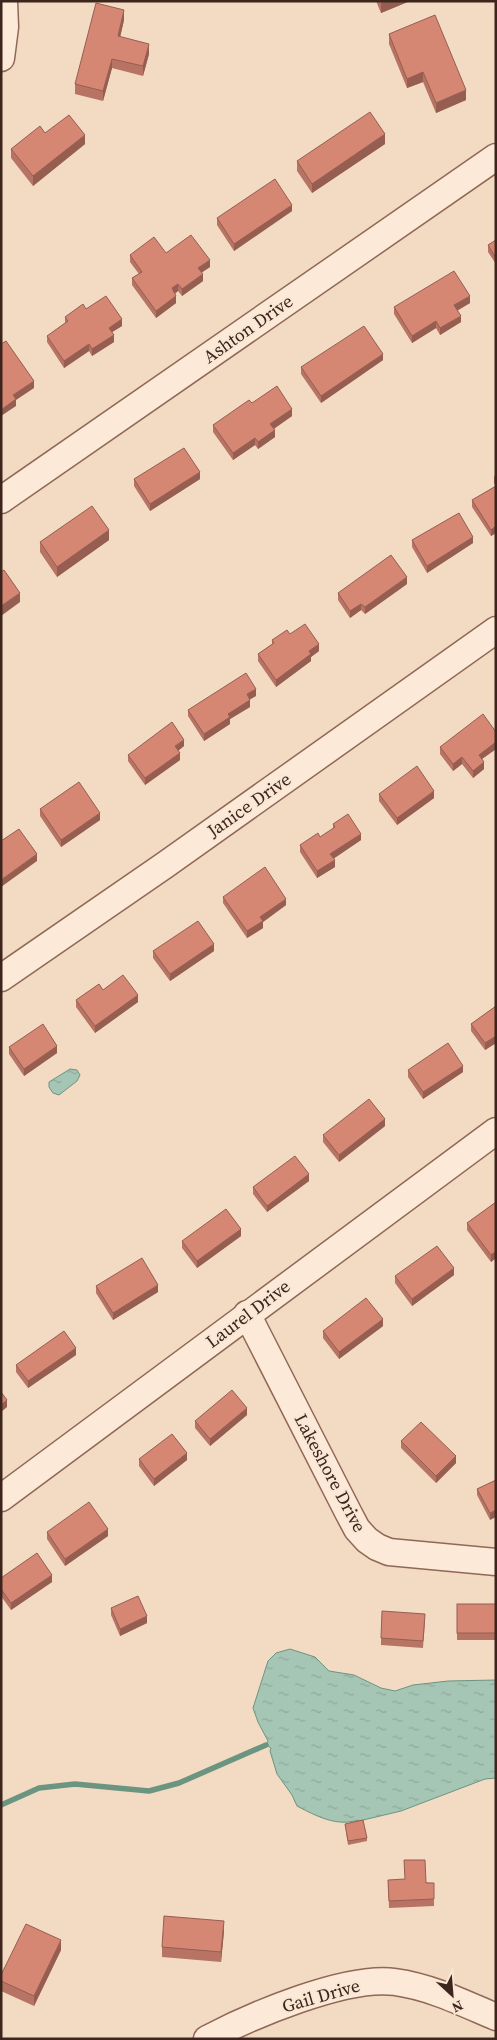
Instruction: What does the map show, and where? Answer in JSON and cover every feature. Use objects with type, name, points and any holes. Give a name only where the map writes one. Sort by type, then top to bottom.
[{"type":"street","points":[[1,58],[5,27],[4,1]]},
{"type":"street","name":"Ashton Drive","points":[[1,500],[496,157]]},
{"type":"street","name":"Janice Drive","points":[[1,978],[165,865],[496,630]]},
{"type":"street","name":"Laurel Drive","points":[[1,1498],[496,1131]]},
{"type":"street","name":"Lakeshore Drive","points":[[247,1314],[357,1529],[367,1540],[377,1547],[401,1554],[496,1562]]},
{"type":"street","name":"Gail Drive","points":[[207,2039],[236,2024],[328,1990],[361,1983],[393,1982],[421,1987],[496,2017]]},
{"type":"water","points":[[70,1069],[77,1070],[80,1075],[77,1081],[59,1095],[53,1093],[49,1087],[49,1082]]},
{"type":"water","points":[[290,1649],[315,1657],[329,1671],[354,1675],[381,1688],[395,1691],[413,1685],[448,1681],[496,1680],[496,1778],[485,1779],[401,1811],[359,1821],[334,1821],[319,1817],[297,1806],[292,1795],[277,1774],[270,1751],[271,1748],[266,1745],[268,1741],[253,1708],[268,1661],[276,1653]]},
{"type":"building","points":[[96,3],[124,10],[118,36],[149,44],[143,66],[112,59],[103,91],[75,84]]},
{"type":"building","points":[[435,15],[466,90],[436,103],[423,72],[407,79],[389,34]]},
{"type":"building","points":[[370,112],[385,134],[312,184],[297,161]]},
{"type":"building","points":[[69,115],[85,135],[33,176],[11,149],[40,126],[45,133]]},
{"type":"building","points":[[275,179],[292,205],[234,244],[217,218]]},
{"type":"building","points":[[191,235],[210,260],[198,268],[203,274],[182,289],[178,284],[172,288],[176,296],[156,311],[132,278],[142,272],[130,255],[154,237],[166,253]]},
{"type":"building","points":[[496,240],[496,258],[488,245]]},
{"type":"building","points":[[454,271],[470,296],[454,305],[461,316],[440,328],[436,321],[412,336],[394,307]]},
{"type":"building","points":[[106,296],[122,319],[109,328],[114,335],[92,349],[89,344],[64,361],[47,336],[68,321],[65,317],[83,304],[86,309]]},
{"type":"building","points":[[364,326],[383,354],[321,396],[301,367]]},
{"type":"building","points":[[6,341],[34,381],[13,395],[16,399],[1,410],[1,344]]},
{"type":"building","points":[[277,386],[292,409],[270,424],[275,430],[258,442],[255,438],[233,453],[213,425],[249,400],[252,403]]},
{"type":"building","points":[[184,448],[200,472],[150,504],[134,479]]},
{"type":"building","points":[[496,486],[496,526],[491,530],[472,500]]},
{"type":"building","points":[[92,506],[109,530],[57,567],[40,542]]},
{"type":"building","points":[[459,513],[473,537],[427,566],[412,540]]},
{"type":"building","points":[[391,555],[407,577],[365,607],[361,604],[350,611],[338,593]]},
{"type":"building","points":[[4,570],[20,593],[1,606],[1,572]]},
{"type":"building","points":[[305,624],[319,644],[309,651],[311,654],[276,680],[258,654],[274,643],[272,640],[287,630],[290,634]]},
{"type":"building","points":[[246,673],[256,689],[247,694],[250,700],[228,714],[230,717],[204,734],[188,710]]},
{"type":"building","points":[[483,714],[496,732],[496,742],[479,755],[484,762],[473,771],[462,757],[453,764],[440,747]]},
{"type":"building","points":[[172,722],[184,740],[175,746],[180,753],[145,778],[128,755]]},
{"type":"building","points":[[417,766],[434,791],[397,818],[379,794]]},
{"type":"building","points":[[79,782],[100,813],[61,840],[40,809]]},
{"type":"building","points":[[348,814],[361,834],[330,854],[335,860],[317,871],[300,845],[318,833],[320,837],[335,827],[333,824]]},
{"type":"building","points":[[19,829],[37,854],[1,880],[1,841]]},
{"type":"building","points":[[265,867],[286,899],[260,917],[263,921],[247,931],[223,897]]},
{"type":"building","points":[[198,921],[214,944],[170,974],[153,951]]},
{"type":"building","points":[[123,975],[138,995],[95,1026],[76,1000],[99,984],[103,990]]},
{"type":"building","points":[[496,1006],[496,1036],[485,1043],[471,1024]]},
{"type":"building","points":[[43,1024],[57,1046],[24,1069],[9,1047]]},
{"type":"building","points":[[448,1043],[463,1066],[423,1092],[408,1070]]},
{"type":"building","points":[[369,1099],[385,1119],[339,1155],[323,1135]]},
{"type":"building","points":[[295,1156],[309,1174],[267,1206],[253,1187]]},
{"type":"building","points":[[496,1202],[496,1251],[491,1255],[467,1223]]},
{"type":"building","points":[[226,1209],[241,1229],[197,1261],[182,1241]]},
{"type":"building","points":[[437,1246],[454,1268],[412,1299],[395,1276]]},
{"type":"building","points":[[142,1258],[158,1285],[113,1313],[96,1286]]},
{"type":"building","points":[[366,1298],[383,1319],[339,1352],[323,1331]]},
{"type":"building","points":[[64,1331],[76,1348],[28,1381],[16,1365]]},
{"type":"building","points":[[232,1390],[247,1408],[210,1439],[195,1421]]},
{"type":"building","points":[[1,1392],[7,1400],[1,1405]]},
{"type":"building","points":[[421,1422],[456,1456],[436,1476],[401,1441]]},
{"type":"building","points":[[172,1434],[187,1453],[154,1479],[139,1459]]},
{"type":"building","points":[[496,1480],[496,1510],[490,1513],[477,1489]]},
{"type":"building","points":[[89,1502],[108,1529],[65,1559],[47,1532]]},
{"type":"building","points":[[37,1553],[52,1575],[11,1603],[1,1589],[1,1578]]},
{"type":"building","points":[[138,1596],[147,1616],[120,1629],[111,1608]]},
{"type":"building","points":[[457,1604],[496,1604],[496,1633],[457,1633]]},
{"type":"building","points":[[382,1611],[425,1614],[423,1641],[381,1638]]},
{"type":"building","points":[[363,1820],[367,1838],[348,1841],[345,1824]]},
{"type":"building","points":[[404,1860],[425,1860],[426,1883],[434,1883],[434,1899],[389,1901],[388,1880],[405,1879]]},
{"type":"building","points":[[164,1916],[224,1921],[221,1952],[162,1947]]},
{"type":"building","points":[[26,1924],[61,1940],[34,1996],[1,1981],[1,1975]]},
{"type":"waterway","points":[[1,1805],[39,1788],[75,1784],[149,1791],[179,1783],[266,1745]]}]
